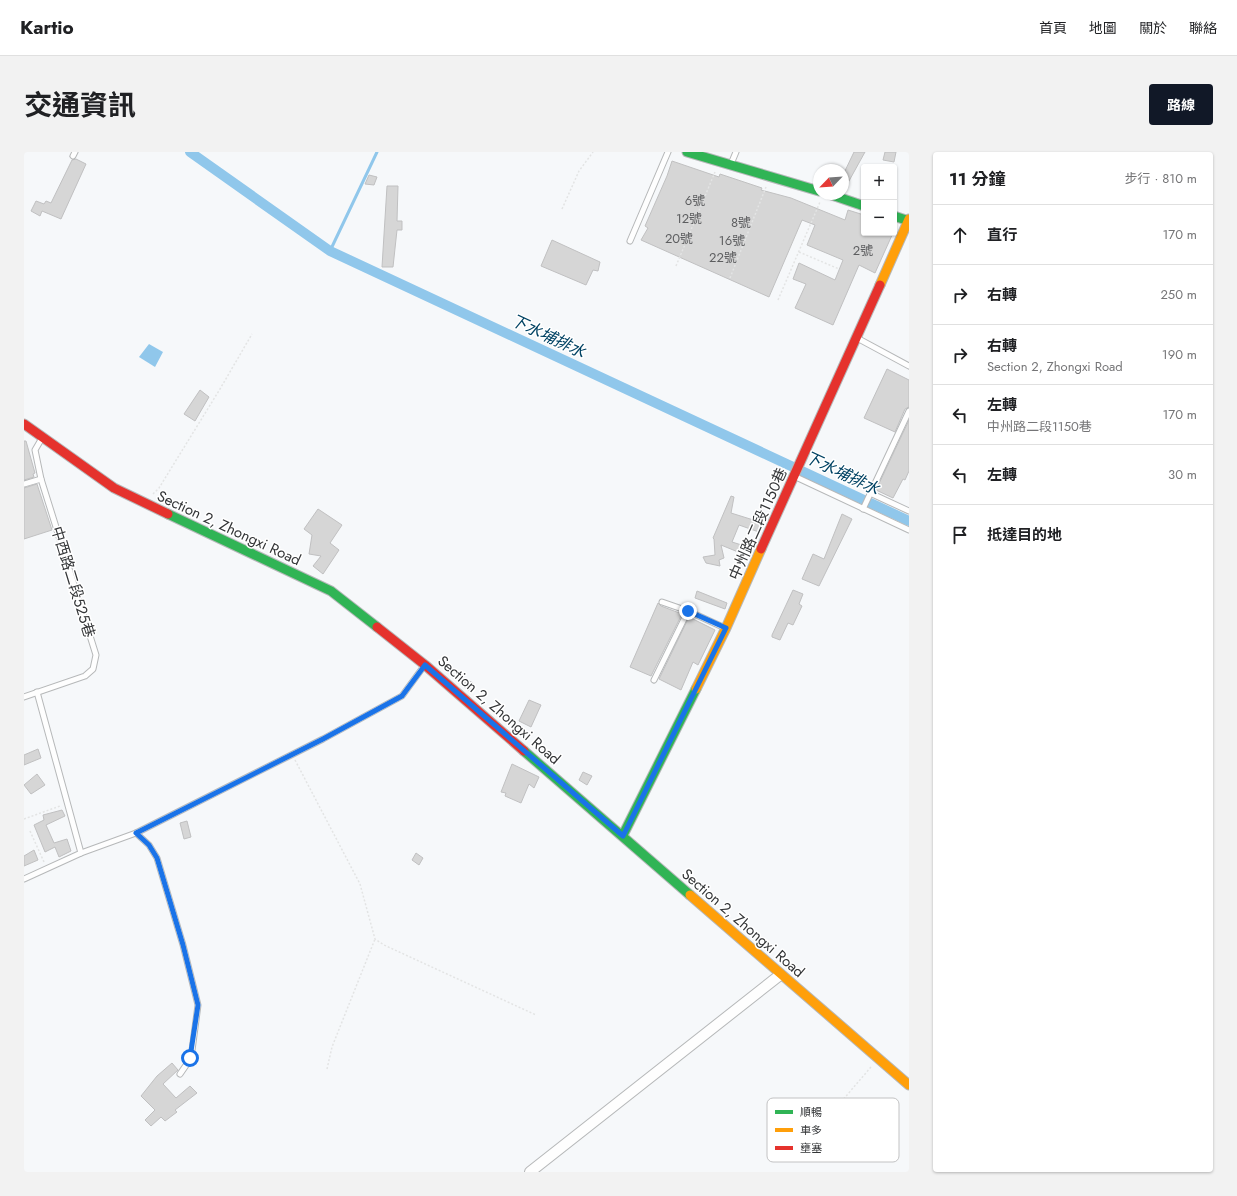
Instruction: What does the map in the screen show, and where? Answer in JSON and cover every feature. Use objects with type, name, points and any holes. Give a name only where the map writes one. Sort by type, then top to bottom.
[{"type":"street","points":[[687,152],[813,189]]},
{"type":"street","points":[[846,200],[861,205]]},
{"type":"street","points":[[897,217],[909,220]]},
{"type":"street","name":"中州路二段1150巷","points":[[623,836],[726,628],[909,220]]},
{"type":"street","name":"Section 2, Zhongxi Road","points":[[24,424],[114,488],[331,591],[425,665],[623,836],[780,975],[909,1085]]},
{"type":"street","points":[[530,1172],[780,975]]},
{"type":"lane","points":[[630,241],[668,152]]},
{"type":"lane","points":[[731,164],[736,152]]},
{"type":"lane","points":[[856,338],[909,366]]},
{"type":"lane","points":[[863,509],[909,411]]},
{"type":"lane","name":"中西路二段525巷","points":[[24,697],[85,676],[93,669],[96,655],[41,479],[35,450],[42,437]]},
{"type":"lane","points":[[795,476],[909,530]]},
{"type":"lane","points":[[24,484],[41,479]]},
{"type":"lane","points":[[870,493],[909,511]]},
{"type":"lane","points":[[662,602],[688,611],[726,628]]},
{"type":"lane","points":[[654,680],[688,611]]},
{"type":"lane","points":[[24,879],[81,853],[136,833],[293,754],[402,696],[425,665]]},
{"type":"lane","points":[[37,692],[66,804],[81,853]]},
{"type":"lane","points":[[136,833],[149,845],[157,858],[183,945],[198,1005],[190,1058],[180,1074]]},
{"type":"path","points":[[562,210],[579,171],[593,152]]},
{"type":"path","points":[[676,266],[720,161]]},
{"type":"path","points":[[730,278],[771,176]]},
{"type":"path","points":[[778,300],[821,201]]},
{"type":"path","points":[[799,252],[839,269]]},
{"type":"path","points":[[143,502],[159,488],[252,334]]},
{"type":"path","points":[[293,754],[360,884],[376,939],[384,945],[536,1015]]},
{"type":"path","points":[[24,819],[66,804]]},
{"type":"path","points":[[30,831],[47,868]]},
{"type":"path","points":[[327,1069],[332,1048],[376,939]]},
{"type":"path","points":[[844,1098],[878,1058]]},
{"type":"water","points":[[149,344],[163,352],[155,367],[139,357]]},
{"type":"building","points":[[854,152],[865,152],[849,181],[848,164]]},
{"type":"building","points":[[885,152],[896,152],[894,162],[883,160]]},
{"type":"building","points":[[76,159],[86,164],[61,219],[42,211],[40,216],[31,211],[36,201],[44,204],[46,201],[51,203],[72,160]]},
{"type":"building","points":[[672,161],[719,177],[720,174],[762,188],[761,190],[791,198],[845,220],[848,210],[861,214],[861,236],[892,236],[875,273],[859,265],[833,325],[795,308],[806,284],[793,279],[799,263],[835,280],[843,260],[807,245],[815,225],[802,220],[769,297],[641,240],[648,228],[645,226]]},
{"type":"building","points":[[369,175],[377,177],[374,185],[365,184]]},
{"type":"building","points":[[387,186],[398,186],[397,221],[402,221],[402,230],[397,230],[393,267],[382,267]]},
{"type":"building","points":[[552,240],[600,262],[598,271],[593,270],[586,285],[541,266]]},
{"type":"building","points":[[887,369],[909,380],[909,407],[905,409],[895,432],[864,418]]},
{"type":"building","points":[[200,390],[209,397],[195,421],[184,414]]},
{"type":"building","points":[[909,420],[909,471],[893,498],[876,490]]},
{"type":"building","points":[[24,441],[26,441],[35,473],[33,474],[34,477],[24,480]]},
{"type":"building","points":[[37,484],[52,530],[24,539],[24,488]]},
{"type":"building","points":[[731,496],[734,497],[731,513],[763,523],[759,532],[739,525],[732,542],[748,547],[743,554],[721,545],[724,558],[719,560],[720,566],[706,563],[703,557],[715,555],[713,538]]},
{"type":"building","points":[[318,509],[342,525],[330,543],[339,550],[323,574],[313,566],[321,556],[309,554],[312,535],[304,529]]},
{"type":"building","points":[[842,514],[852,519],[819,586],[802,579],[813,554],[824,559]]},
{"type":"building","points":[[793,590],[803,594],[799,604],[802,606],[793,625],[788,623],[780,640],[772,637],[772,635]]},
{"type":"building","points":[[697,591],[727,603],[725,609],[695,598]]},
{"type":"building","points":[[658,603],[661,606],[682,614],[651,676],[630,667]]},
{"type":"building","points":[[689,617],[715,630],[698,665],[693,662],[681,690],[659,679]]},
{"type":"building","points":[[464,678],[473,683],[469,691],[461,684]]},
{"type":"building","points":[[529,700],[541,705],[531,727],[519,721]]},
{"type":"building","points":[[38,749],[41,758],[24,765],[24,755]]},
{"type":"building","points":[[512,764],[539,777],[534,788],[529,784],[521,803],[505,796],[506,793],[501,792]]},
{"type":"building","points":[[583,772],[592,776],[587,785],[579,780]]},
{"type":"building","points":[[37,774],[45,785],[31,794],[24,785]]},
{"type":"building","points":[[62,810],[65,816],[46,825],[54,843],[67,839],[71,851],[59,857],[55,847],[45,852],[34,825],[44,820],[43,815]]},
{"type":"building","points":[[187,821],[191,837],[184,839],[180,823]]},
{"type":"building","points":[[34,850],[38,860],[24,866],[24,856]]},
{"type":"building","points":[[416,853],[423,858],[419,865],[412,860]]},
{"type":"building","points":[[172,1063],[178,1070],[163,1084],[176,1098],[190,1086],[197,1093],[175,1110],[177,1112],[165,1121],[161,1117],[151,1126],[145,1120],[155,1110],[141,1096],[157,1076]]},
{"type":"waterway","name":"下水埔排水","points":[[190,152],[330,251],[909,521]]},
{"type":"waterway","points":[[330,251],[377,152]]},
{"type":"traffic: fast","points":[[687,152],[813,189]]},
{"type":"traffic: fast","points":[[846,200],[861,205]]},
{"type":"traffic: fast","points":[[897,217],[909,221]]},
{"type":"traffic: fast","points":[[168,514],[331,591],[377,627]]},
{"type":"traffic: fast","points":[[623,835],[696,689]]},
{"type":"traffic: fast","points":[[524,751],[690,895]]},
{"type":"traffic: slow","points":[[880,285],[909,219]]},
{"type":"traffic: slow","points":[[696,689],[726,628],[761,549]]},
{"type":"traffic: slow","points":[[690,895],[909,1085]]},
{"type":"traffic: jam","points":[[761,549],[880,285]]},
{"type":"traffic: jam","points":[[24,424],[114,488],[168,514]]},
{"type":"traffic: jam","points":[[377,627],[425,665],[524,751]]},
{"type":"route","points":[[190,1058],[198,1005],[183,945],[157,858],[149,845],[136,833],[323,739],[402,696],[425,665],[623,836],[726,628],[688,611]]}]
